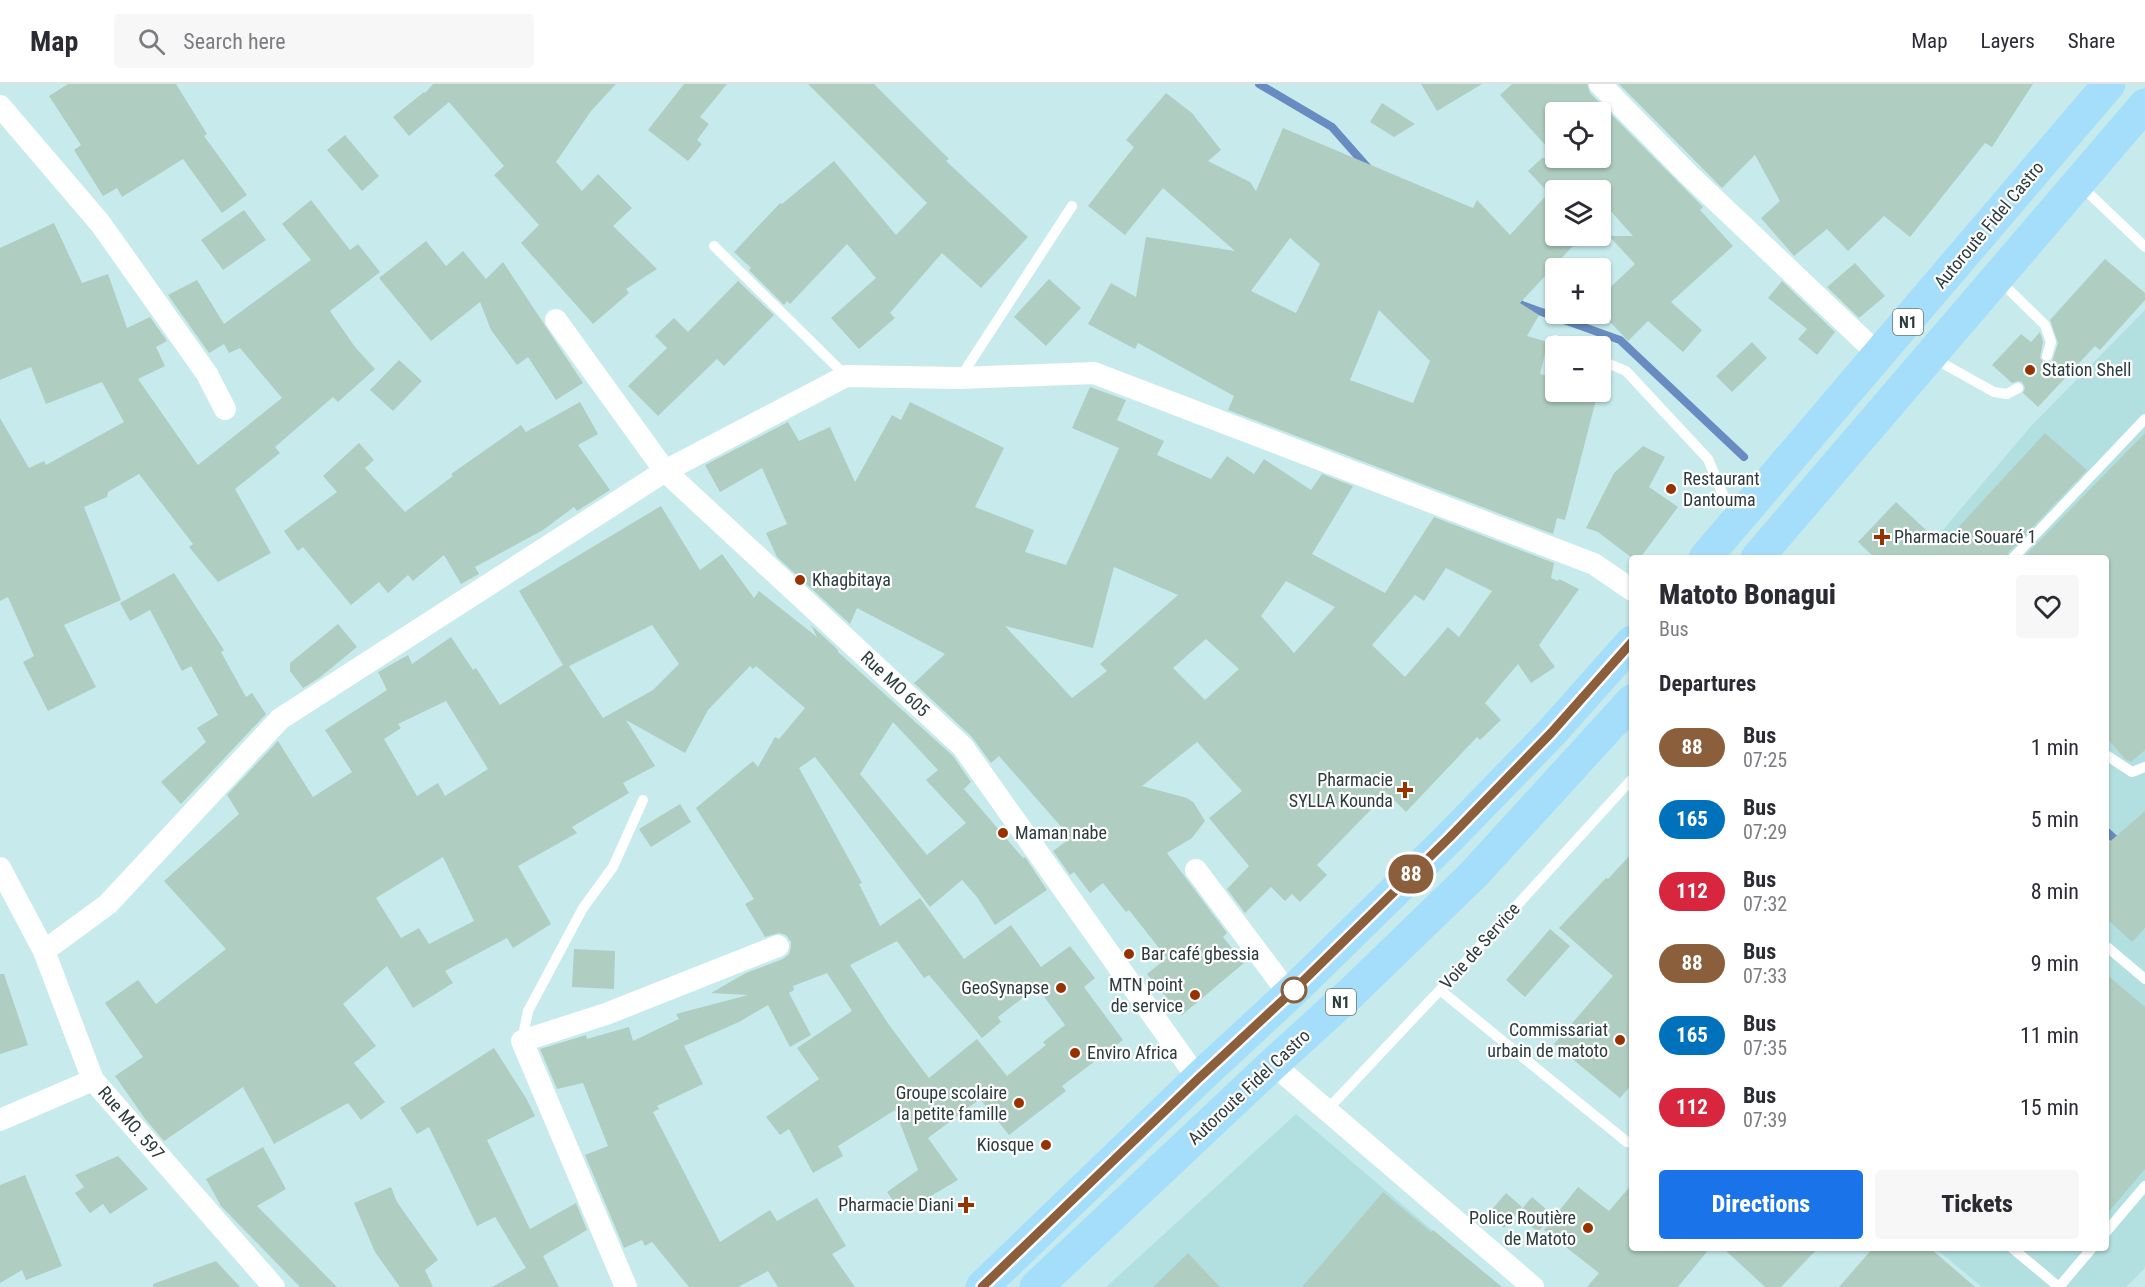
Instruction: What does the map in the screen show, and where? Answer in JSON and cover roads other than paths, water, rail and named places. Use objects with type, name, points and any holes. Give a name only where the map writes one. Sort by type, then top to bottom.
[{"type":"highway","name":"Autoroute Fidel Castro","points":[[1708,555],[2109,84]]},
{"type":"highway","name":"N1","points":[[1760,555],[2145,105]]},
{"type":"highway","name":"N1","points":[[982,1287],[1450,837],[1551,733],[1629,645]]},
{"type":"highway","name":"Autoroute Fidel Castro","points":[[1036,1287],[1351,993],[1474,874],[1629,704]]},
{"type":"street","points":[[1600,84],[1690,176],[1880,355]]},
{"type":"street","points":[[0,106],[100,223],[207,375],[225,409]]},
{"type":"street","name":"Rue MO 605","points":[[556,320],[665,471],[963,747],[1198,1079]]},
{"type":"street","points":[[44,951],[108,904],[280,719],[665,471],[846,376],[959,378],[1094,373],[1594,564],[1629,588]]},
{"type":"street","name":"Rue MO. 597","points":[[0,868],[44,951],[93,1080],[274,1287]]},
{"type":"street","points":[[1196,870],[1289,994]]},
{"type":"street","points":[[626,1287],[522,1041],[606,1014],[778,946]]},
{"type":"street","points":[[1273,1064],[1533,1287]]},
{"type":"street","points":[[0,1120],[93,1080]]},
{"type":"lane","points":[[2078,183],[2145,247]]},
{"type":"lane","points":[[959,378],[1072,206]]},
{"type":"lane","points":[[714,246],[846,376]]},
{"type":"lane","points":[[1997,278],[2045,325],[2051,342],[2047,356]]},
{"type":"lane","points":[[1931,356],[1994,392],[2007,394],[2018,388]]},
{"type":"lane","points":[[1611,365],[1626,371],[1707,459],[1735,523]]},
{"type":"lane","points":[[2016,555],[2145,419]]},
{"type":"lane","points":[[2109,757],[2132,772],[2145,767]]},
{"type":"lane","name":"Voie de Service","points":[[1327,1110],[1629,782]]},
{"type":"lane","points":[[522,1041],[528,1011],[583,908],[613,867],[643,800]]},
{"type":"lane","points":[[2109,949],[2145,980]]},
{"type":"lane","points":[[1440,990],[1627,1142]]},
{"type":"lane","points":[[2109,1228],[2145,1186]]},
{"type":"lane","points":[[2016,1251],[2059,1287],[2089,1251]]},
{"type":"waterway","points":[[1259,84],[1332,127],[1369,169]]},
{"type":"waterway","points":[[1517,302],[1620,340],[1744,457]]},
{"type":"waterway","points":[[2109,834],[2121,845]]},
{"type":"place","name":"Station Shell","points":[[2030,370]]},
{"type":"place","name":"Restaurant Dantouma","points":[[1671,489]]},
{"type":"place","name":"Pharmacie Souaré 1","points":[[1882,537]]},
{"type":"place","name":"Khagbitaya","points":[[800,580]]},
{"type":"place","name":"Pharmacie SYLLA Kounda","points":[[1405,790]]},
{"type":"place","name":"Maman nabe","points":[[1003,833]]},
{"type":"place","name":"Bar café gbessia","points":[[1129,954]]},
{"type":"place","name":"GeoSynapse","points":[[1061,988]]},
{"type":"place","name":"MTN point de service","points":[[1195,995]]},
{"type":"place","name":"Commissariat urbain de matoto","points":[[1620,1040]]},
{"type":"place","name":"Enviro Africa","points":[[1075,1053]]},
{"type":"place","name":"Groupe scolaire la petite famille","points":[[1019,1103]]},
{"type":"place","name":"Kiosque","points":[[1046,1145]]},
{"type":"place","name":"Pharmacie Diani","points":[[966,1205]]},
{"type":"place","name":"Police Routière de Matoto","points":[[1588,1228]]}]
